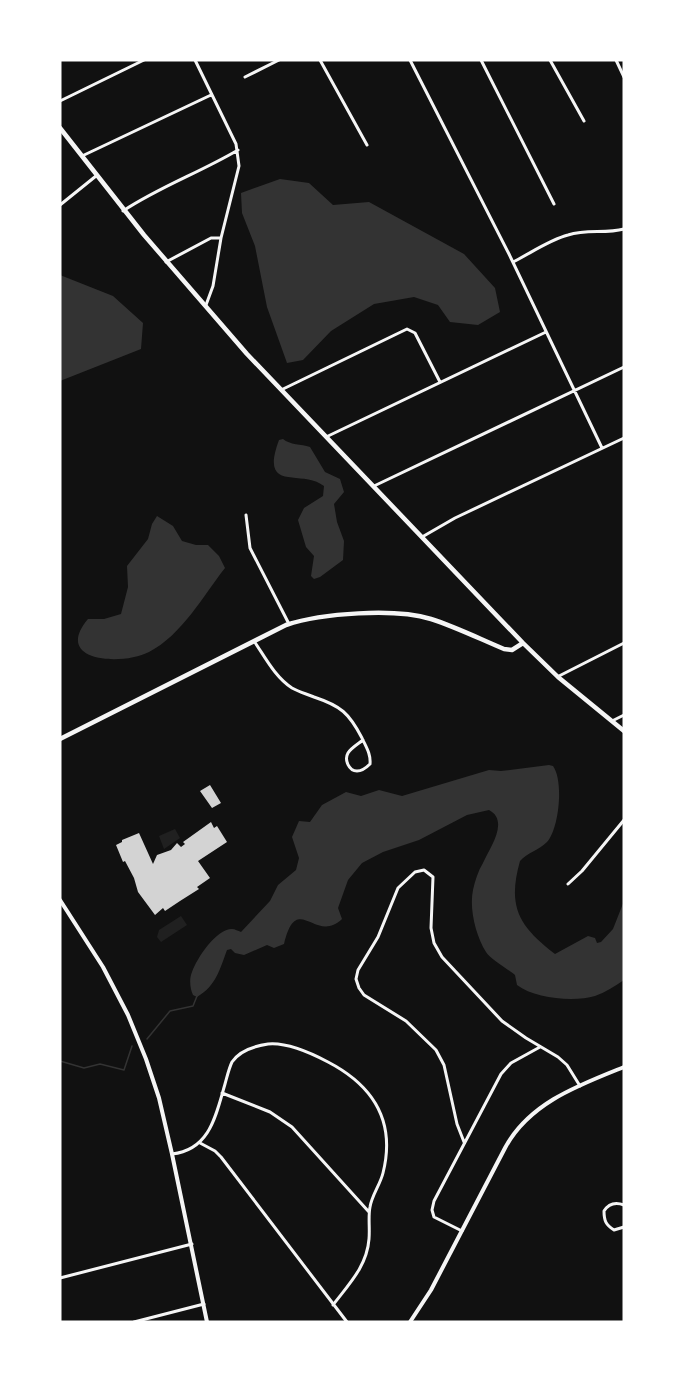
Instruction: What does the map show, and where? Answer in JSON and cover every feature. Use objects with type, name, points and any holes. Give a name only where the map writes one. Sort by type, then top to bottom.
[{"type":"main road","points":[[60,128],[123,211],[280,390],[523,644],[558,677],[624,731]]},
{"type":"main road","points":[[60,739],[289,624],[313,617],[395,613],[432,620],[504,649],[512,650],[523,644]]},
{"type":"street","points":[[60,100],[144,60]]},
{"type":"street","points":[[195,60],[238,150],[239,166],[221,238],[213,286],[206,307]]},
{"type":"street","points":[[245,77],[279,60]]},
{"type":"street","points":[[320,60],[367,145]]},
{"type":"street","points":[[410,60],[513,262],[602,448]]},
{"type":"street","points":[[481,60],[554,204]]},
{"type":"street","points":[[550,60],[584,121]]},
{"type":"street","points":[[616,60],[624,77]]},
{"type":"street","points":[[81,156],[211,95]]},
{"type":"street","points":[[123,211],[238,150]]},
{"type":"street","points":[[60,205],[96,176]]},
{"type":"street","points":[[513,262],[567,235],[583,232],[609,233],[624,229]]},
{"type":"street","points":[[166,262],[211,238],[221,238]]},
{"type":"street","points":[[280,390],[407,329],[415,333],[440,382]]},
{"type":"street","points":[[326,437],[546,332]]},
{"type":"street","points":[[374,486],[624,367]]},
{"type":"street","points":[[422,537],[455,518],[624,438]]},
{"type":"street","points":[[246,515],[250,548],[289,624]]},
{"type":"street","points":[[254,641],[283,681],[294,689],[342,709],[354,722],[363,740],[371,757],[370,764],[363,770],[351,770],[346,757],[349,751],[363,740]]},
{"type":"street","points":[[558,677],[624,644]]},
{"type":"street","points":[[612,721],[624,715]]},
{"type":"street","points":[[568,884],[582,871],[624,820]]},
{"type":"street","points":[[464,1142],[457,1125],[444,1065],[436,1050],[406,1021],[364,995],[357,982],[358,970],[378,937],[398,888],[407,878],[421,870],[432,875],[431,928],[434,943],[440,953],[502,1021],[558,1057],[568,1067],[580,1086]]},
{"type":"street","points":[[60,900],[103,967],[128,1015],[155,1087],[192,1244],[207,1322]]},
{"type":"street","points":[[172,1154],[190,1149],[205,1137],[216,1113],[230,1069],[236,1058],[254,1047],[268,1044],[289,1046],[316,1056],[353,1077],[377,1106],[384,1123],[388,1152],[382,1177],[370,1204],[369,1240],[365,1260],[333,1305]]},
{"type":"street","points":[[462,1231],[436,1219],[432,1210],[434,1201],[504,1069],[540,1047]]},
{"type":"street","points":[[410,1322],[431,1290],[517,1129],[536,1110],[580,1086],[624,1067]]},
{"type":"street","points":[[222,1094],[270,1112],[292,1126],[369,1212]]},
{"type":"street","points":[[200,1143],[221,1157],[347,1322]]},
{"type":"street","points":[[624,1205],[612,1203],[604,1211],[606,1224],[614,1230],[624,1227]]},
{"type":"street","points":[[60,1278],[192,1244]]},
{"type":"street","points":[[134,1322],[204,1304]]},
{"type":"shaded area","points":[[280,179],[309,183],[333,205],[369,202],[464,254],[495,288],[500,312],[478,325],[450,322],[438,305],[414,297],[374,304],[331,331],[303,360],[287,363],[267,307],[255,246],[242,213],[241,193]]},
{"type":"shaded area","points":[[60,275],[113,296],[143,323],[141,349],[60,381]]},
{"type":"shaded area","points":[[283,439],[310,447],[325,472],[340,479],[344,492],[334,504],[337,522],[344,541],[343,560],[314,579],[311,576],[314,556],[306,547],[298,520],[304,508],[323,496],[324,486],[315,481],[279,474],[274,467],[274,457],[279,440]]},
{"type":"shaded area","points":[[157,516],[173,526],[182,541],[196,545],[208,545],[219,556],[225,568],[182,625],[161,645],[149,652],[123,659],[95,657],[84,652],[79,644],[79,633],[88,619],[104,619],[121,614],[128,587],[127,566],[148,539]]},
{"type":"shaded area","points":[[553,766],[558,782],[559,805],[555,827],[547,842],[520,861],[515,891],[519,914],[533,934],[555,954],[588,936],[595,938],[597,943],[601,942],[613,929],[624,901],[624,980],[587,998],[566,999],[544,996],[517,985],[515,975],[488,955],[474,922],[472,897],[477,876],[498,828],[495,815],[489,810],[467,815],[419,840],[383,852],[362,863],[348,880],[338,908],[342,919],[332,925],[323,926],[301,919],[295,921],[289,928],[284,944],[274,948],[267,945],[244,955],[235,953],[231,949],[227,950],[209,988],[197,997],[193,995],[190,984],[191,975],[203,952],[226,930],[233,929],[241,932],[270,901],[278,885],[296,870],[299,858],[292,837],[299,821],[310,822],[322,805],[346,792],[361,796],[379,790],[402,796],[489,770],[501,771]]},
{"type":"shaded area","points":[[175,829],[180,838],[164,849],[159,836]]},
{"type":"shaded area","points":[[181,916],[187,925],[161,942],[157,937],[159,930]]},
{"type":"building","points":[[210,785],[221,803],[212,808],[200,791]]},
{"type":"building","points":[[211,822],[214,828],[217,826],[227,842],[198,861],[210,878],[197,887],[199,889],[165,911],[163,908],[155,915],[138,892],[134,878],[125,861],[123,862],[116,845],[139,833],[153,864],[157,855],[171,850],[177,843],[181,847],[185,844],[183,842]]},
{"type":"waterway","points":[[147,1039],[170,1011],[193,1006],[197,996]]},
{"type":"waterway","points":[[60,1061],[84,1068],[100,1064],[124,1070],[132,1046]]}]
